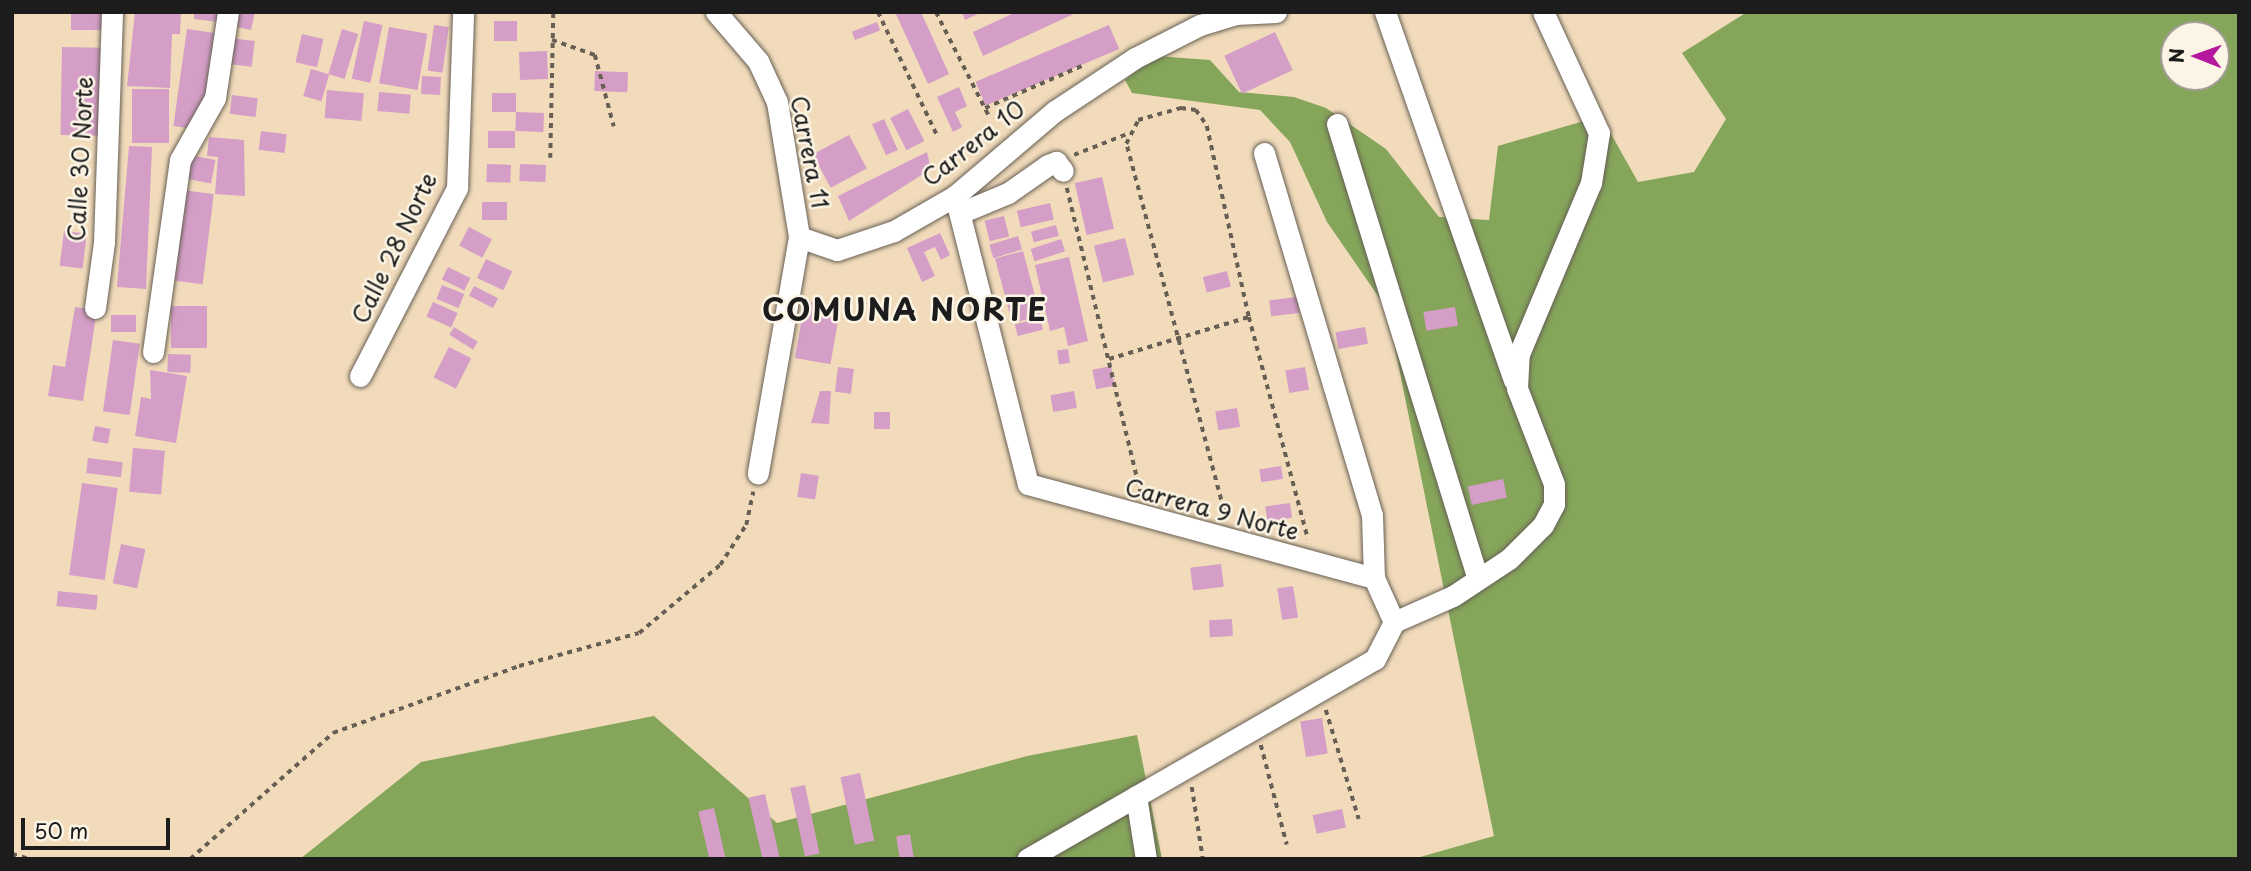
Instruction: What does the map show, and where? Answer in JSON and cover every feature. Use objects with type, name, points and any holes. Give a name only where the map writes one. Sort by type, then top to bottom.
[{"type":"street","name":"Calle 30 Norte","points":[[95,308],[104,242],[112,12]]},
{"type":"street","points":[[153,352],[180,160],[215,98],[228,12]]},
{"type":"street","name":"Calle 28 Norte","points":[[360,376],[457,188],[463,12]]},
{"type":"street","name":"Carrera 11","points":[[716,12],[758,61],[776,102],[799,237]]},
{"type":"street","name":"Carrera 10","points":[[799,237],[838,250],[865,243],[957,204],[1111,72],[1200,25],[1233,13],[1276,12]]},
{"type":"street","points":[[1027,859],[1189,767],[1320,688],[1375,659],[1394,622],[1478,579],[1544,525],[1554,504],[1554,484],[1517,388],[1385,12]]},
{"type":"street","points":[[1517,388],[1519,354],[1591,183],[1600,133],[1543,12]]},
{"type":"street","points":[[1337,124],[1478,579]]},
{"type":"street","points":[[1264,153],[1372,515],[1374,578],[1394,622]]},
{"type":"street","points":[[957,204],[1060,167]]},
{"type":"street","name":"Carrera 9 Norte","points":[[957,204],[1028,484],[1147,519],[1374,578]]},
{"type":"street","points":[[758,473],[799,237]]},
{"type":"street","points":[[1136,796],[1146,859]]},
{"type":"path","points":[[550,158],[553,12]]},
{"type":"path","points":[[878,12],[938,137]]},
{"type":"path","points":[[936,12],[990,118]]},
{"type":"path","points":[[552,40],[595,55],[614,127]]},
{"type":"path","points":[[985,108],[1093,61]]},
{"type":"path","points":[[1147,519],[1110,359],[1060,167],[1128,134],[1138,120],[1196,110],[1206,126],[1249,317],[1314,562]]},
{"type":"path","points":[[1128,134],[1178,340],[1232,541]]},
{"type":"path","points":[[1110,359],[1249,317]]},
{"type":"path","points":[[190,859],[334,733],[519,666],[639,633],[720,565],[746,525],[758,473]]},
{"type":"path","points":[[1320,688],[1359,820]]},
{"type":"path","points":[[1256,726],[1287,845]]},
{"type":"path","points":[[1189,767],[1203,859]]},
{"type":"path","points":[[12,854],[29,859]]},
{"type":"green space","points":[[1747,12],[2239,12],[2239,859],[1413,859],[1494,836],[1387,309],[1327,222],[1290,142],[1260,110],[1132,93],[1125,80],[1156,56],[1210,60],[1239,92],[1294,97],[1326,108],[1386,149],[1439,217],[1489,220],[1498,146],[1601,116],[1638,182],[1694,172],[1726,119],[1682,53]]},
{"type":"green space","points":[[654,716],[777,823],[1027,756],[1137,735],[1162,859],[300,859],[421,762]]},
{"type":"building","points":[[71,12],[103,12],[103,30],[71,30]]},
{"type":"building","points":[[135,12],[181,12],[180,34],[172,34],[170,88],[127,86]]},
{"type":"building","points":[[194,12],[219,12],[218,22],[194,19]]},
{"type":"building","points":[[232,12],[255,12],[251,30],[229,25]]},
{"type":"building","points":[[895,12],[921,12],[949,74],[928,84]]},
{"type":"building","points":[[962,12],[982,12],[965,20]]},
{"type":"building","points":[[1016,12],[1078,12],[983,56],[973,32]]},
{"type":"building","points":[[364,21],[383,25],[370,83],[352,79]]},
{"type":"building","points":[[494,21],[517,21],[517,41],[494,41]]},
{"type":"building","points":[[877,22],[880,30],[855,40],[852,32]]},
{"type":"building","points":[[434,25],[449,27],[442,73],[428,71]]},
{"type":"building","points":[[1109,25],[1119,49],[986,106],[976,82]]},
{"type":"building","points":[[389,27],[427,34],[418,90],[379,83]]},
{"type":"building","points":[[187,29],[215,33],[201,130],[173,126]]},
{"type":"building","points":[[342,29],[358,34],[345,79],[328,74]]},
{"type":"building","points":[[1275,32],[1293,70],[1242,94],[1224,56]]},
{"type":"building","points":[[302,34],[323,39],[317,67],[295,62]]},
{"type":"building","points":[[230,38],[255,41],[252,67],[227,64]]},
{"type":"building","points":[[62,47],[102,48],[100,136],[60,135]]},
{"type":"building","points":[[547,51],[548,79],[520,80],[519,52]]},
{"type":"building","points":[[311,69],[329,74],[322,101],[303,96]]},
{"type":"building","points":[[595,71],[628,72],[627,92],[594,91]]},
{"type":"building","points":[[422,76],[441,77],[440,95],[421,94]]},
{"type":"building","points":[[959,87],[967,106],[955,112],[962,127],[953,132],[937,97]]},
{"type":"building","points":[[132,89],[169,89],[169,143],[132,143]]},
{"type":"building","points":[[327,90],[364,93],[361,121],[325,118]]},
{"type":"building","points":[[379,92],[411,95],[409,114],[377,111]]},
{"type":"building","points":[[492,93],[516,93],[516,112],[492,112]]},
{"type":"building","points":[[232,95],[258,98],[255,117],[230,114]]},
{"type":"building","points":[[908,109],[924,141],[907,150],[890,118]]},
{"type":"building","points":[[516,112],[544,113],[543,132],[515,131]]},
{"type":"building","points":[[884,119],[898,150],[886,155],[872,124]]},
{"type":"building","points":[[261,131],[287,134],[284,153],[259,150]]},
{"type":"building","points":[[488,131],[515,131],[515,148],[488,148]]},
{"type":"building","points":[[849,135],[867,169],[831,188],[813,154]]},
{"type":"building","points":[[209,137],[244,140],[245,196],[215,194],[218,157],[207,156]]},
{"type":"building","points":[[129,146],[152,147],[146,289],[117,287]]},
{"type":"building","points":[[927,152],[931,169],[849,221],[838,196]]},
{"type":"building","points":[[190,155],[216,160],[211,184],[185,179]]},
{"type":"building","points":[[487,164],[511,165],[510,183],[486,182]]},
{"type":"building","points":[[520,164],[546,165],[545,182],[519,181]]},
{"type":"building","points":[[1102,177],[1114,229],[1087,235],[1075,183]]},
{"type":"building","points":[[182,190],[214,194],[203,284],[171,280]]},
{"type":"building","points":[[482,202],[507,202],[507,220],[482,220]]},
{"type":"building","points":[[1050,203],[1054,220],[1021,227],[1017,211]]},
{"type":"building","points":[[1004,216],[1009,236],[990,241],[985,221]]},
{"type":"building","points":[[1056,225],[1059,236],[1034,242],[1031,232]]},
{"type":"building","points":[[469,227],[492,239],[482,258],[459,246]]},
{"type":"building","points":[[64,231],[87,234],[83,269],[60,266]]},
{"type":"building","points":[[940,233],[950,255],[941,260],[935,247],[924,252],[935,276],[922,282],[907,248]]},
{"type":"building","points":[[1018,236],[1022,249],[993,258],[989,245]]},
{"type":"building","points":[[1125,238],[1134,275],[1103,283],[1094,246]]},
{"type":"building","points":[[1061,239],[1065,251],[1035,261],[1031,249]]},
{"type":"building","points":[[1023,251],[1040,316],[1012,323],[995,259]]},
{"type":"building","points":[[1069,257],[1088,341],[1068,346],[1064,327],[1050,331],[1035,265]]},
{"type":"building","points":[[486,259],[512,271],[503,290],[477,278]]},
{"type":"building","points":[[448,267],[470,278],[464,291],[442,280]]},
{"type":"building","points":[[1227,271],[1231,287],[1207,293],[1203,277]]},
{"type":"building","points":[[442,285],[464,294],[459,308],[436,299]]},
{"type":"building","points":[[474,286],[498,298],[493,308],[469,296]]},
{"type":"building","points":[[1297,297],[1299,313],[1271,316],[1269,300]]},
{"type":"building","points":[[805,301],[840,307],[830,364],[795,358]]},
{"type":"building","points":[[433,302],[458,313],[451,328],[426,317]]},
{"type":"building","points":[[171,306],[207,306],[207,348],[171,348]]},
{"type":"building","points":[[75,307],[97,310],[83,401],[48,396],[53,365],[65,367]]},
{"type":"building","points":[[1455,307],[1458,326],[1426,331],[1423,312]]},
{"type":"building","points":[[111,315],[136,315],[136,332],[111,332]]},
{"type":"building","points":[[1040,318],[1043,330],[1018,336],[1015,324]]},
{"type":"building","points":[[454,327],[478,342],[473,349],[449,335]]},
{"type":"building","points":[[1365,327],[1368,344],[1338,349],[1335,332]]},
{"type":"building","points":[[113,340],[140,344],[130,415],[103,411]]},
{"type":"building","points":[[449,347],[471,358],[456,389],[434,377]]},
{"type":"building","points":[[1068,349],[1070,363],[1059,364],[1057,351]]},
{"type":"building","points":[[168,354],[191,355],[190,373],[167,372]]},
{"type":"building","points":[[1111,366],[1115,386],[1096,389],[1092,370]]},
{"type":"building","points":[[838,367],[854,369],[851,394],[835,392]]},
{"type":"building","points":[[1305,367],[1309,390],[1289,393],[1285,370]]},
{"type":"building","points":[[150,370],[187,376],[176,443],[135,436],[141,397],[151,399]]},
{"type":"building","points":[[820,391],[831,391],[829,424],[811,423]]},
{"type":"building","points":[[1074,391],[1077,408],[1053,412],[1050,395]]},
{"type":"building","points":[[1237,408],[1240,427],[1218,430],[1215,411]]},
{"type":"building","points":[[874,412],[890,412],[890,429],[874,429]]},
{"type":"building","points":[[95,426],[111,429],[108,444],[92,441]]},
{"type":"building","points":[[133,448],[165,451],[161,495],[129,492]]},
{"type":"building","points":[[88,458],[123,462],[121,477],[86,473]]},
{"type":"building","points":[[1281,466],[1283,479],[1261,482],[1259,469]]},
{"type":"building","points":[[801,473],[819,476],[815,500],[797,497]]},
{"type":"building","points":[[1503,479],[1507,498],[1472,505],[1468,486]]},
{"type":"building","points":[[82,483],[118,488],[105,580],[69,575]]},
{"type":"building","points":[[1290,503],[1292,518],[1267,521],[1265,506]]},
{"type":"building","points":[[121,544],[145,549],[137,588],[113,583]]},
{"type":"building","points":[[1221,564],[1224,587],[1193,591],[1190,568]]},
{"type":"building","points":[[1293,586],[1298,618],[1282,620],[1277,589]]},
{"type":"building","points":[[58,591],[98,595],[96,610],[56,606]]},
{"type":"building","points":[[1232,619],[1233,636],[1210,637],[1209,620]]},
{"type":"building","points":[[1322,718],[1328,754],[1306,757],[1300,721]]},
{"type":"building","points":[[860,773],[874,840],[855,845],[840,777]]},
{"type":"building","points":[[805,785],[820,853],[805,857],[790,788]]},
{"type":"building","points":[[765,794],[780,859],[763,859],[748,798]]},
{"type":"building","points":[[714,808],[726,859],[709,859],[698,812]]},
{"type":"building","points":[[1342,809],[1346,828],[1317,834],[1313,815]]},
{"type":"building","points":[[910,834],[914,859],[900,859],[896,836]]},
{"type":"district","name":"COMUNA NORTE","points":[[905,309]]}]
